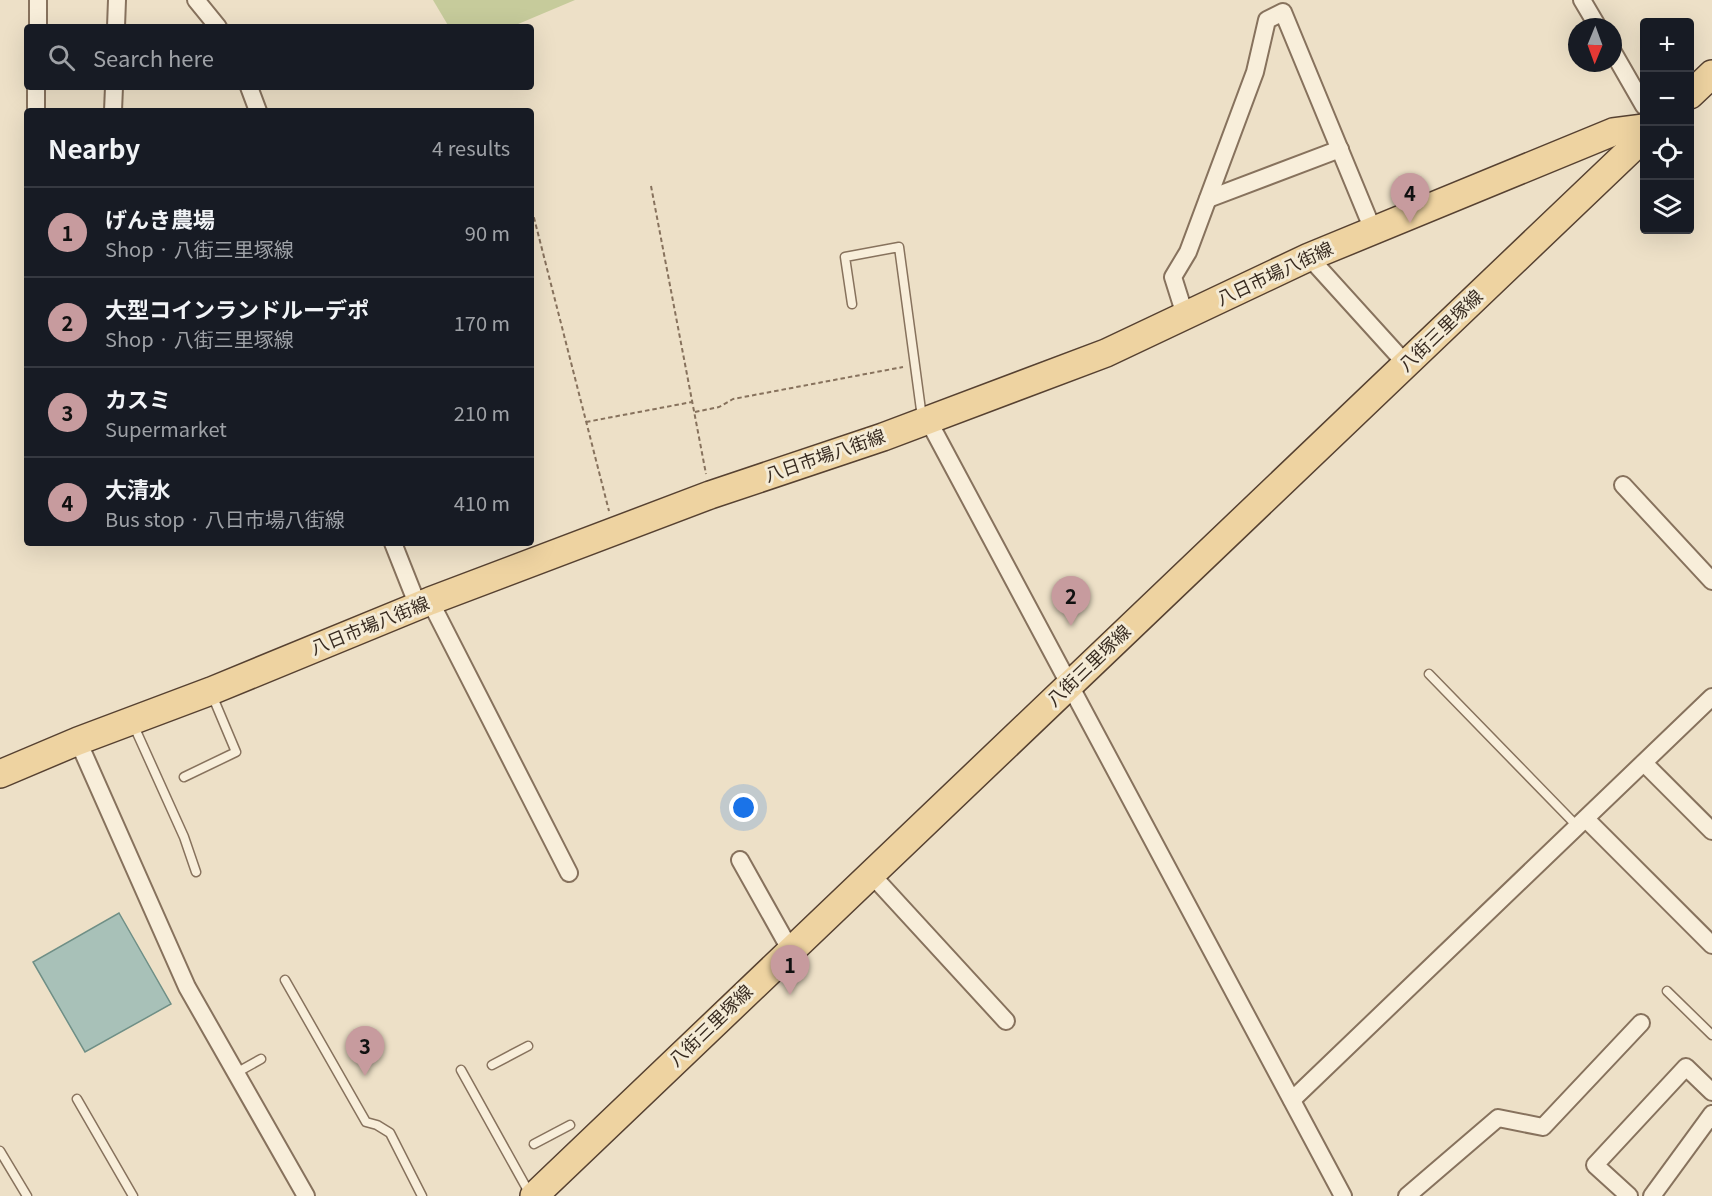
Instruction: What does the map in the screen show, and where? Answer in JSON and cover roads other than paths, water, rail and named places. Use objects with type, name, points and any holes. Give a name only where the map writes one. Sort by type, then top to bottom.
[{"type":"main road","points":[[1694,90],[1712,74]]},
{"type":"main road","name":"八日市場八街線","points":[[0,774],[424,604],[615,531],[710,495],[883,437],[1106,353],[1309,257],[1373,230],[1613,132],[1640,129]]},
{"type":"main road","name":"八街三里塚線","points":[[541,1185],[581,1145],[791,951],[1640,141]]},
{"type":"street","points":[[38,0],[38,24]]},
{"type":"street","points":[[116,24],[117,0]]},
{"type":"street","points":[[196,0],[216,24]]},
{"type":"street","points":[[1582,0],[1593,18]]},
{"type":"street","points":[[1185,315],[1173,277],[1188,252],[1255,72],[1267,20],[1283,12],[1373,230]]},
{"type":"street","points":[[1622,68],[1640,99]]},
{"type":"street","points":[[36,90],[36,108]]},
{"type":"street","points":[[113,108],[114,90]]},
{"type":"street","points":[[250,90],[257,108]]},
{"type":"street","points":[[1208,200],[1340,149]]},
{"type":"street","points":[[1309,257],[1406,364]]},
{"type":"street","points":[[928,420],[1343,1196]]},
{"type":"street","points":[[1623,485],[1712,581]]},
{"type":"street","points":[[395,546],[569,873]]},
{"type":"street","points":[[1292,1100],[1712,698]]},
{"type":"street","points":[[78,741],[187,987],[306,1196]]},
{"type":"street","points":[[1644,763],[1712,831]]},
{"type":"street","points":[[1582,823],[1712,945]]},
{"type":"street","points":[[740,860],[791,951]]},
{"type":"street","points":[[872,874],[1006,1021]]},
{"type":"street","points":[[1407,1196],[1498,1118],[1543,1127],[1641,1023]]},
{"type":"street","points":[[1629,1196],[1594,1166],[1686,1067],[1712,1092]]},
{"type":"street","points":[[1652,1196],[1712,1114]]},
{"type":"lane","points":[[852,304],[845,257],[899,247],[921,410],[928,420]]},
{"type":"lane","points":[[1429,674],[1582,823]]},
{"type":"lane","points":[[184,777],[236,752],[211,691]]},
{"type":"lane","points":[[132,720],[184,837],[196,872]]},
{"type":"lane","points":[[285,980],[366,1122],[377,1125],[390,1133],[422,1196]]},
{"type":"lane","points":[[1667,991],[1712,1035]]},
{"type":"lane","points":[[492,1065],[528,1046]]},
{"type":"lane","points":[[236,1073],[261,1059]]},
{"type":"lane","points":[[461,1070],[541,1185]]},
{"type":"lane","points":[[77,1099],[132,1196]]},
{"type":"lane","points":[[534,1144],[570,1125]]},
{"type":"lane","points":[[0,1151],[27,1196]]},
{"type":"water","points":[[119,913],[171,1004],[85,1052],[33,962]]},
{"type":"place","name":"大清水","points":[[1410,223]]},
{"type":"place","name":"大型コインランドルーデポ","points":[[1071,626]]},
{"type":"place","name":"げんき農場","points":[[790,995]]},
{"type":"place","name":"カスミ","points":[[365,1076]]}]
